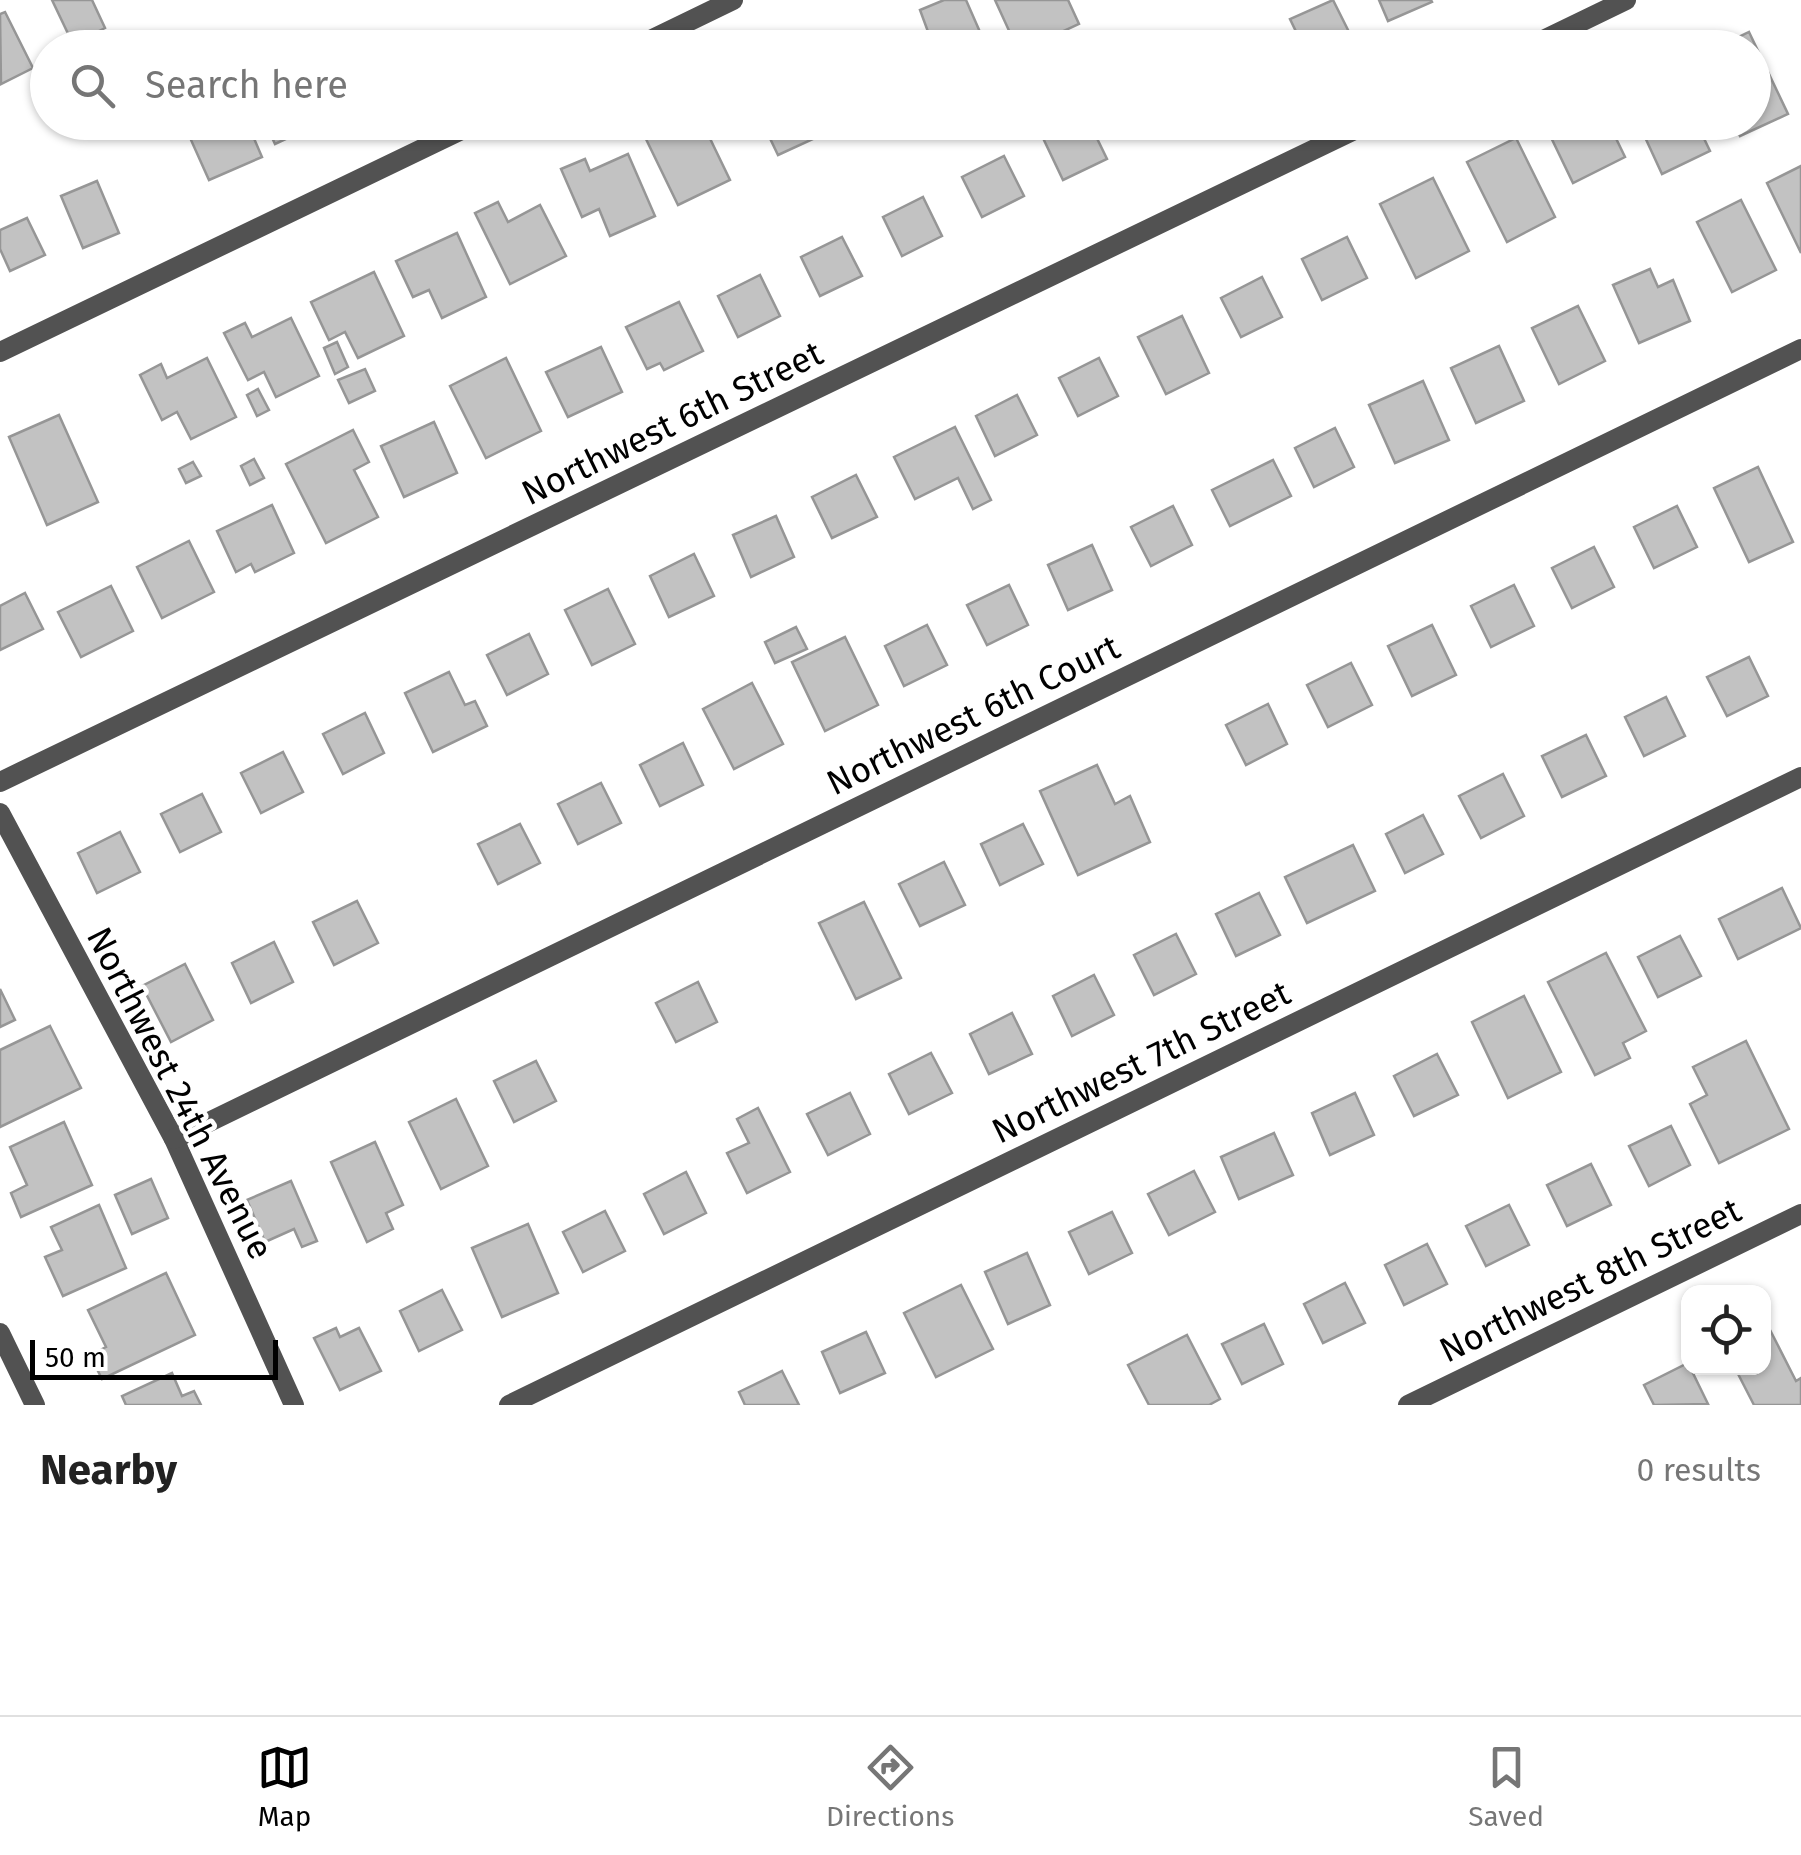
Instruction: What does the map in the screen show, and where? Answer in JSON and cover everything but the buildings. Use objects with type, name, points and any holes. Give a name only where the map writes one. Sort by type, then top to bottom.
[{"type":"street","points":[[671,30],[733,0]]},
{"type":"street","points":[[1564,30],[1626,0]]},
{"type":"street","points":[[0,352],[441,140]]},
{"type":"street","name":"Northwest 6th Street","points":[[0,782],[1334,140]]},
{"type":"street","name":"Northwest 6th Court","points":[[174,1139],[1801,349]]},
{"type":"street","name":"Northwest 7th Street","points":[[509,1405],[1801,777]]},
{"type":"street","name":"Northwest 24th Avenue","points":[[0,813],[174,1139],[294,1405]]},
{"type":"street","name":"Northwest 8th Street","points":[[1408,1405],[1801,1214]]},
{"type":"street","points":[[0,1333],[35,1405]]}]
